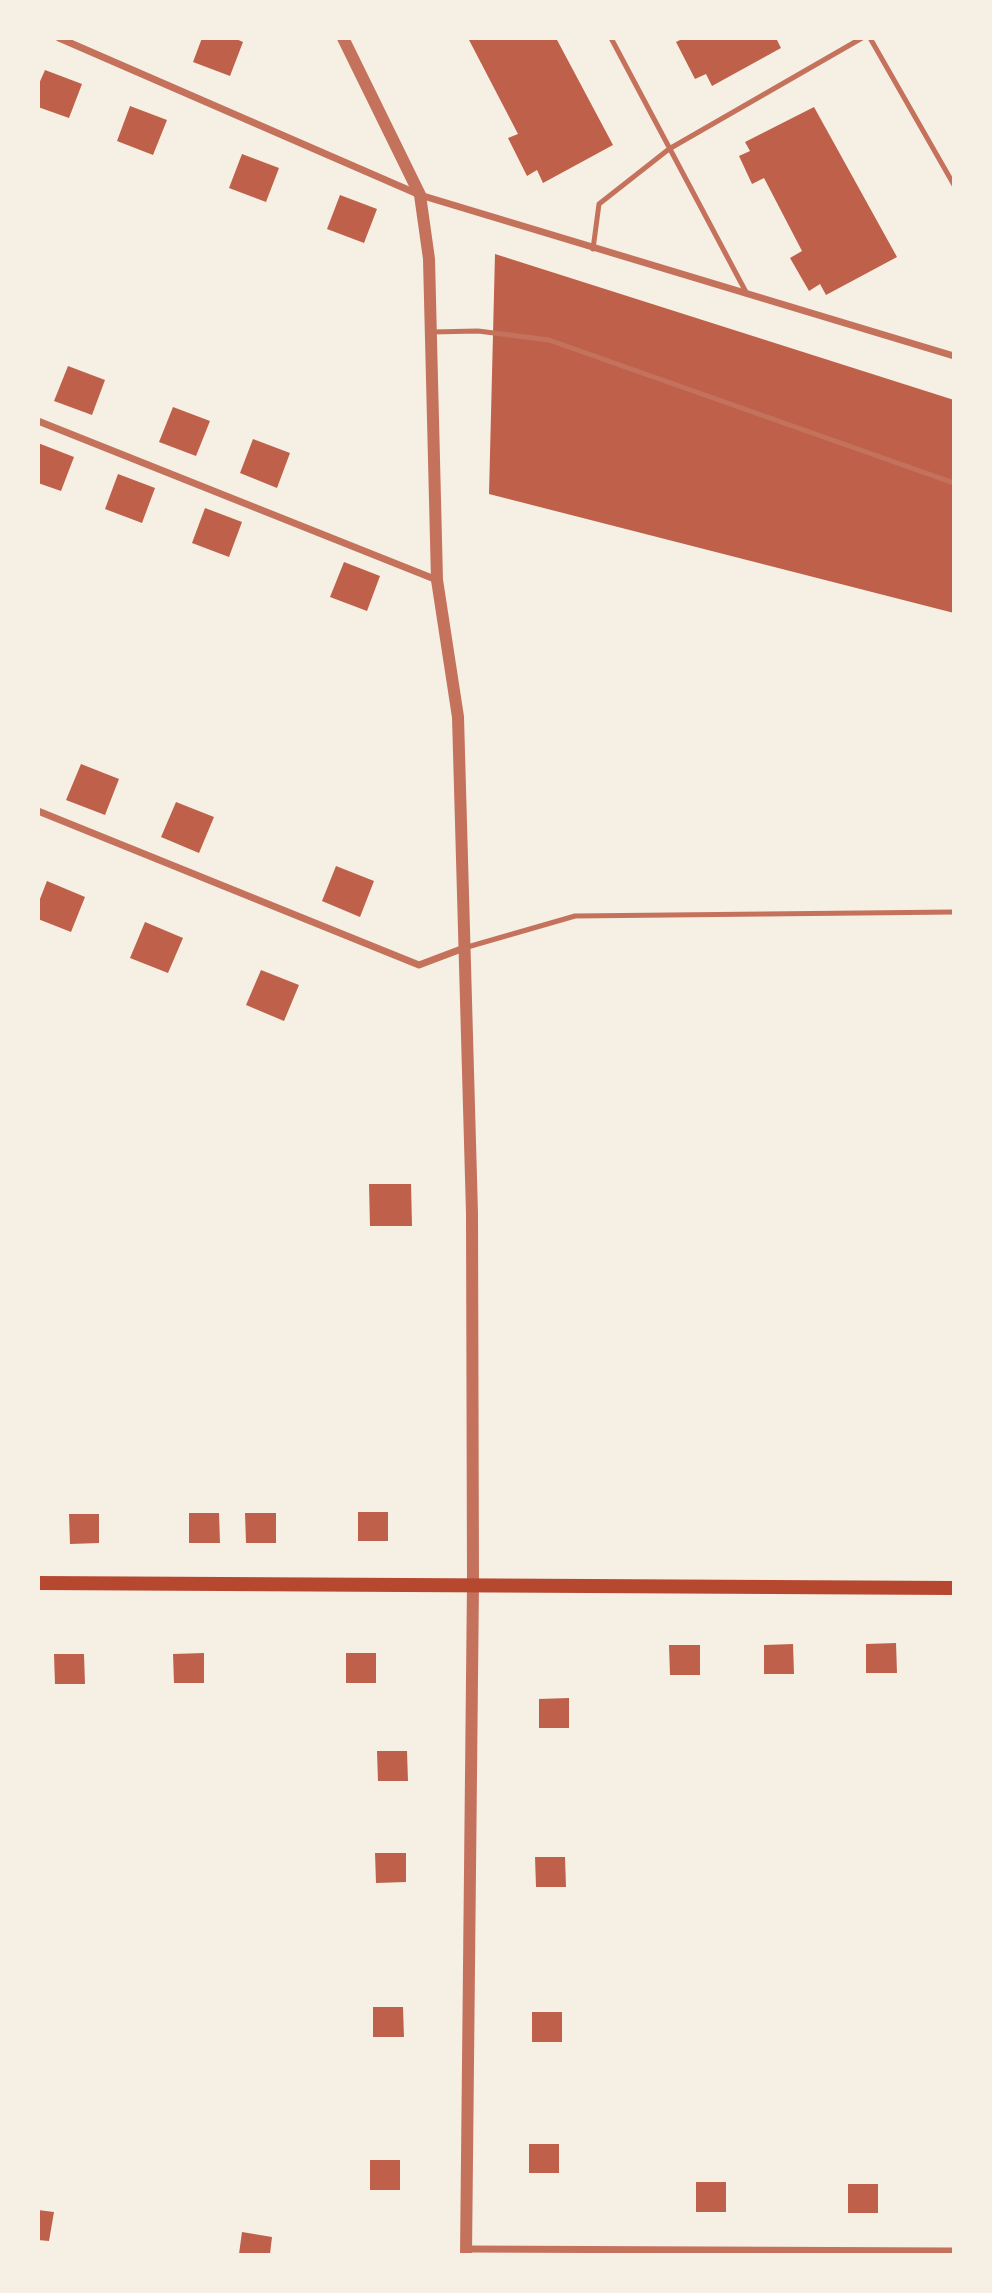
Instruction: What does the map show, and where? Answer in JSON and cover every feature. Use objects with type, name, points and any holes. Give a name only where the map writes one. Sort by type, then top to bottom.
[{"type":"main road","points":[[38,1583],[473,1583],[954,1588]]},
{"type":"street","points":[[59,38],[419,195],[954,356]]},
{"type":"street","points":[[343,38],[419,195],[429,259],[438,580],[458,717],[471,1213],[473,1583],[466,2252],[954,2251]]},
{"type":"street","points":[[38,421],[438,580]]},
{"type":"street","points":[[38,811],[419,965],[464,948]]},
{"type":"lane","points":[[611,38],[747,294]]},
{"type":"lane","points":[[593,249],[599,204],[669,149],[862,38]]},
{"type":"lane","points":[[870,38],[954,186]]},
{"type":"lane","points":[[432,332],[478,331],[550,340],[954,482]]},
{"type":"lane","points":[[464,948],[575,916],[954,912]]},
{"type":"building","points":[[202,38],[234,38],[243,42],[230,76],[193,62]]},
{"type":"building","points":[[468,38],[556,38],[613,145],[543,183],[537,170],[527,176],[508,138],[518,134]]},
{"type":"building","points":[[684,38],[776,38],[781,48],[712,86],[706,74],[695,79],[676,42]]},
{"type":"building","points":[[45,70],[82,84],[69,118],[38,107],[38,86]]},
{"type":"building","points":[[130,106],[167,120],[153,155],[117,141]]},
{"type":"building","points":[[814,107],[897,257],[826,295],[820,284],[809,291],[790,258],[802,251],[764,178],[752,184],[739,156],[750,151],[745,142]]},
{"type":"building","points":[[242,154],[279,168],[266,202],[229,188]]},
{"type":"building","points":[[340,195],[377,209],[364,243],[327,229]]},
{"type":"building","points":[[495,254],[954,400],[954,613],[489,494]]},
{"type":"building","points":[[68,366],[105,380],[92,415],[54,401]]},
{"type":"building","points":[[173,407],[210,421],[196,456],[159,442]]},
{"type":"building","points":[[253,439],[290,453],[277,488],[240,473]]},
{"type":"building","points":[[38,443],[74,457],[61,491],[38,483]]},
{"type":"building","points":[[118,474],[155,488],[142,523],[105,509]]},
{"type":"building","points":[[205,508],[242,522],[229,557],[192,543]]},
{"type":"building","points":[[344,562],[380,576],[367,611],[330,597]]},
{"type":"building","points":[[81,764],[119,779],[105,815],[66,800]]},
{"type":"building","points":[[176,802],[214,817],[199,853],[161,837]]},
{"type":"building","points":[[336,866],[374,881],[360,917],[322,901]]},
{"type":"building","points":[[47,881],[85,897],[71,932],[38,919],[38,904]]},
{"type":"building","points":[[145,922],[183,938],[168,973],[130,958]]},
{"type":"building","points":[[261,970],[299,985],[284,1021],[246,1005]]},
{"type":"building","points":[[369,1184],[411,1184],[412,1226],[370,1226]]},
{"type":"building","points":[[358,1512],[388,1512],[388,1541],[358,1541]]},
{"type":"building","points":[[189,1513],[219,1513],[220,1543],[189,1543]]},
{"type":"building","points":[[245,1513],[276,1513],[276,1543],[246,1543]]},
{"type":"building","points":[[69,1514],[99,1514],[99,1543],[70,1544]]},
{"type":"building","points":[[896,1643],[897,1673],[866,1673],[866,1644]]},
{"type":"building","points":[[793,1644],[794,1674],[764,1674],[764,1645]]},
{"type":"building","points":[[669,1645],[700,1645],[700,1675],[670,1675]]},
{"type":"building","points":[[204,1653],[204,1683],[174,1683],[173,1654]]},
{"type":"building","points":[[346,1653],[376,1653],[376,1683],[346,1683]]},
{"type":"building","points":[[54,1654],[84,1654],[85,1684],[55,1684]]},
{"type":"building","points":[[569,1698],[569,1728],[539,1728],[539,1699]]},
{"type":"building","points":[[377,1751],[407,1751],[408,1781],[378,1781]]},
{"type":"building","points":[[375,1853],[406,1853],[406,1882],[376,1883]]},
{"type":"building","points":[[535,1857],[565,1857],[566,1887],[536,1887]]},
{"type":"building","points":[[373,2007],[403,2007],[404,2037],[373,2037]]},
{"type":"building","points":[[532,2012],[562,2012],[562,2042],[532,2042]]},
{"type":"building","points":[[529,2144],[559,2144],[559,2173],[529,2173]]},
{"type":"building","points":[[370,2160],[400,2160],[400,2190],[370,2190]]},
{"type":"building","points":[[696,2182],[726,2182],[726,2212],[696,2212]]},
{"type":"building","points":[[848,2184],[878,2184],[878,2213],[848,2213]]},
{"type":"building","points":[[38,2210],[54,2212],[49,2241],[38,2240]]},
{"type":"building","points":[[242,2232],[272,2237],[270,2254],[239,2254]]}]
